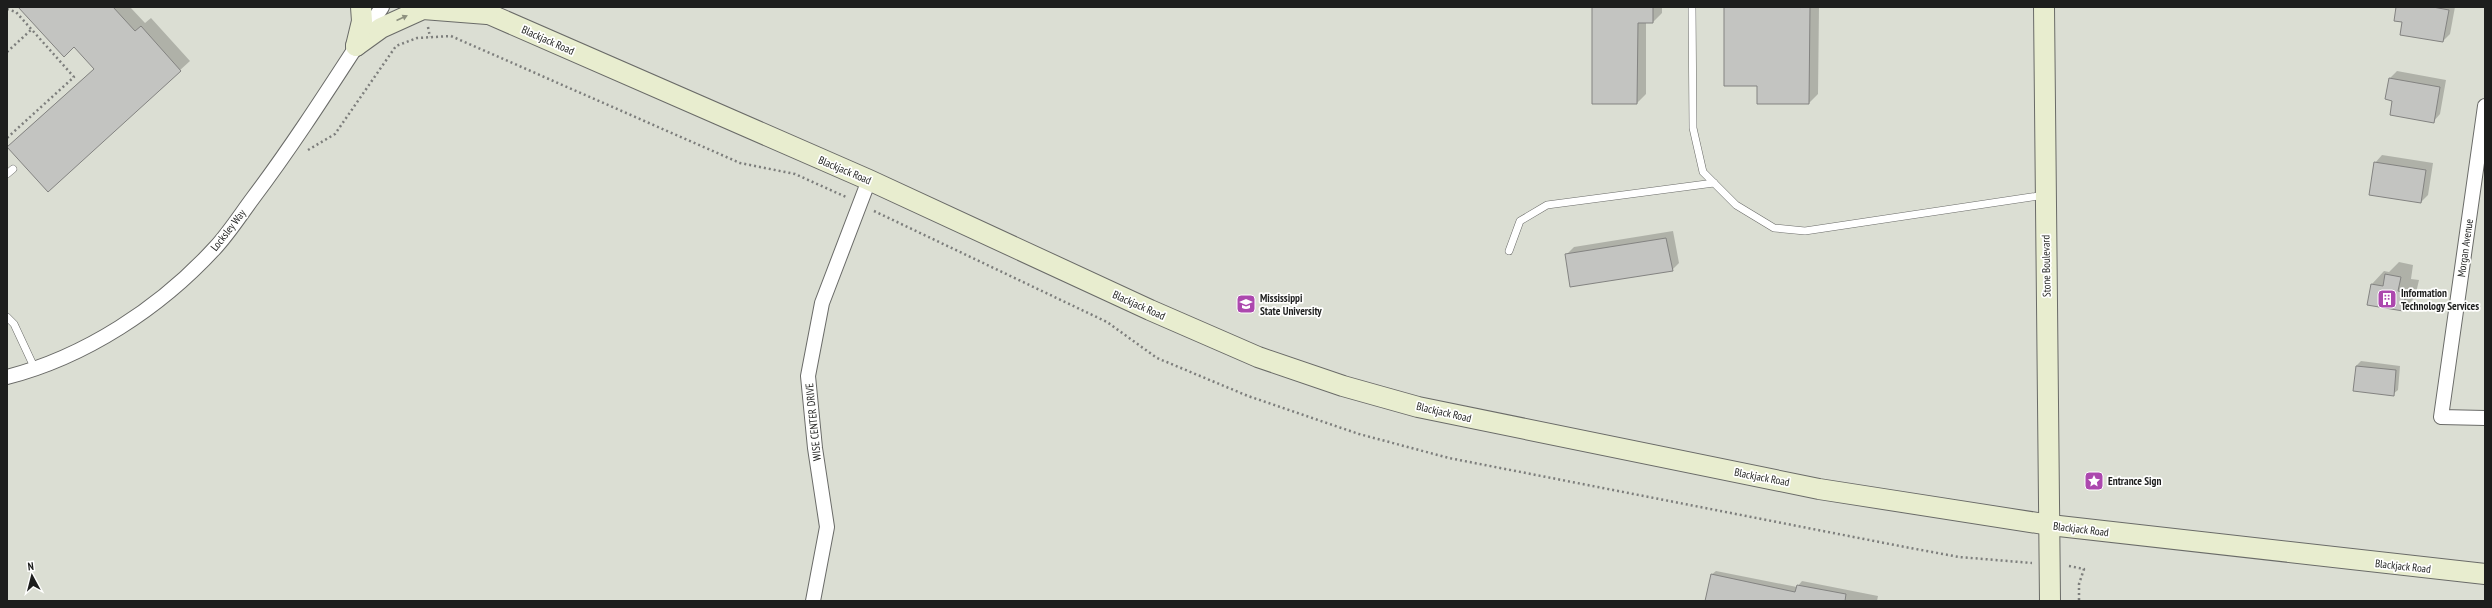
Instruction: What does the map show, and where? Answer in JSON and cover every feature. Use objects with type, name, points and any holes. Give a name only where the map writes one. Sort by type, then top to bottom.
[{"type":"street","points":[[356,46],[362,21],[361,7]]},
{"type":"street","name":"Locksley Way","points":[[7,377],[35,370],[82,349],[126,324],[166,292],[215,248],[269,176],[382,7]]},
{"type":"street","name":"Stone Boulevard","points":[[2044,7],[2050,601]]},
{"type":"street","points":[[356,46],[382,28],[423,10],[481,11]]},
{"type":"street","name":"Blackjack Road","points":[[481,11],[869,180],[1164,317],[1258,357],[1343,386],[1426,408],[1811,487],[2050,526],[2485,574]]},
{"type":"street","name":"Morgan Avenue","points":[[2485,106],[2441,417],[2485,418]]},
{"type":"street","name":"WISE CENTER DRIVE","points":[[813,601],[827,527],[815,448],[808,376],[822,303],[869,180]]},
{"type":"lane","points":[[1692,7],[1693,128],[1703,172],[1736,205],[1774,228],[1805,231],[2045,195]]},
{"type":"lane","points":[[7,174],[13,169]]},
{"type":"lane","points":[[1509,251],[1520,221],[1547,206],[1714,183]]},
{"type":"lane","points":[[7,317],[14,324],[35,370]]},
{"type":"path","points":[[7,9],[16,12],[74,77],[7,138]]},
{"type":"path","points":[[7,52],[32,29]]},
{"type":"path","points":[[2079,601],[2079,584],[2084,569]]},
{"type":"shaded area","name":"Mississippi State University","points":[[7,7],[2485,7],[2485,601],[7,601]]},
{"type":"building","points":[[18,7],[113,7],[135,31],[141,26],[181,71],[48,192],[7,147],[94,69],[74,47],[64,57]]},
{"type":"building","points":[[1592,7],[1653,7],[1653,23],[1638,23],[1637,104],[1592,104]]},
{"type":"building","points":[[1724,7],[1810,7],[1809,104],[1757,104],[1757,86],[1724,86]]},
{"type":"building","points":[[2396,7],[2433,7],[2449,10],[2443,42],[2400,35],[2402,22],[2394,21]]},
{"type":"building","points":[[2389,78],[2440,87],[2434,123],[2390,115],[2392,101],[2385,99]]},
{"type":"building","points":[[2374,162],[2426,170],[2421,203],[2369,195]]},
{"type":"building","points":[[1666,238],[1673,271],[1570,287],[1565,254]]},
{"type":"building","name":"Information Technology Services","points":[[2385,274],[2401,277],[2398,291],[2406,293],[2403,311],[2367,305],[2371,284],[2383,286]]},
{"type":"building","points":[[2356,366],[2396,370],[2394,396],[2353,391]]},
{"type":"building","points":[[1711,574],[1795,592],[1797,585],[1846,594],[1845,601],[1705,601]]},
{"type":"place","name":"Information Technology Services","points":[[2387,299]]},
{"type":"place","name":"Mississippi State University","points":[[1246,304]]},
{"type":"place","name":"Entrance Sign","points":[[2094,481]]}]
